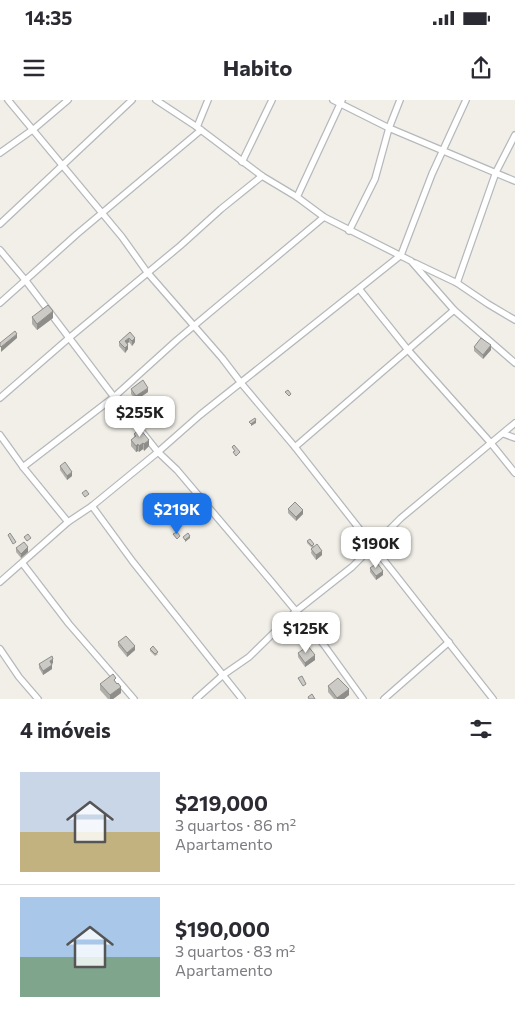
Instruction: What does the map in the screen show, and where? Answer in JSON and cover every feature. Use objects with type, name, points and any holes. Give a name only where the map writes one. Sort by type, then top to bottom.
[{"type":"street","points":[[8,100],[122,237],[147,272],[222,358],[295,447],[493,699]]},
{"type":"street","points":[[0,154],[68,100]]},
{"type":"street","points":[[0,224],[132,100]]},
{"type":"street","points":[[156,100],[262,176],[324,217],[457,283],[515,320]]},
{"type":"street","points":[[0,303],[76,234],[102,214],[199,129],[208,100]]},
{"type":"street","points":[[242,162],[272,100]]},
{"type":"street","points":[[333,100],[341,102],[388,128],[515,181]]},
{"type":"street","points":[[349,231],[375,179],[388,128],[400,100]]},
{"type":"street","points":[[0,582],[23,564],[68,522],[92,506],[200,415],[401,256],[432,174],[466,100]]},
{"type":"street","points":[[296,197],[341,102]]},
{"type":"street","points":[[457,283],[496,172],[515,135]]},
{"type":"street","points":[[0,398],[262,176]]},
{"type":"street","points":[[23,467],[114,397],[194,326],[324,217]]},
{"type":"street","points":[[0,250],[26,280],[158,452],[177,470],[296,612],[363,699]]},
{"type":"street","points":[[410,261],[454,310],[515,363]]},
{"type":"street","points":[[360,290],[408,350],[490,442],[515,474]]},
{"type":"street","points":[[295,447],[454,310]]},
{"type":"street","points":[[196,699],[223,675],[248,657],[296,612],[352,567],[401,518],[515,423]]},
{"type":"street","points":[[504,434],[515,438]]},
{"type":"street","points":[[0,435],[23,467],[68,522]]},
{"type":"street","points":[[92,506],[133,562],[242,699]]},
{"type":"street","points":[[23,564],[69,624],[134,699]]},
{"type":"street","points":[[384,699],[449,642]]},
{"type":"street","points":[[0,650],[19,677],[38,699]]},
{"type":"building","points":[[48,305],[53,311],[37,324],[32,317]]},
{"type":"building","points":[[15,331],[17,334],[1,347],[0,343]]},
{"type":"building","points":[[130,332],[135,338],[132,341],[129,338],[125,341],[128,345],[125,348],[119,342]]},
{"type":"building","points":[[481,338],[491,345],[483,355],[474,347]]},
{"type":"building","points":[[143,380],[148,388],[136,396],[131,389]]},
{"type":"building","points":[[288,390],[291,394],[289,396],[285,392]]},
{"type":"building","points":[[255,418],[256,420],[251,424],[249,422]]},
{"type":"building","points":[[140,429],[149,440],[144,444],[136,446],[131,440]]},
{"type":"building","points":[[234,445],[240,452],[236,456],[232,447]]},
{"type":"building","points":[[65,462],[72,472],[67,476],[60,466]]},
{"type":"building","points":[[86,490],[89,494],[85,497],[82,493]]},
{"type":"building","points":[[295,502],[303,510],[296,517],[288,509]]},
{"type":"building","points":[[177,532],[180,536],[177,539],[173,534]]},
{"type":"building","points":[[10,533],[16,542],[13,544],[8,535]]},
{"type":"building","points":[[188,533],[190,536],[185,540],[183,537]]},
{"type":"building","points":[[28,534],[31,538],[27,541],[24,537]]},
{"type":"building","points":[[310,539],[314,544],[312,546],[307,541]]},
{"type":"building","points":[[24,542],[28,547],[21,554],[16,548]]},
{"type":"building","points":[[317,544],[322,551],[316,555],[311,549]]},
{"type":"building","points":[[377,563],[383,571],[376,576],[370,568]]},
{"type":"building","points":[[126,636],[135,646],[127,653],[118,642]]},
{"type":"building","points":[[153,646],[158,652],[155,654],[150,649]]},
{"type":"building","points":[[308,646],[315,655],[305,663],[298,653]]},
{"type":"building","points":[[52,656],[53,659],[50,661],[52,665],[43,671],[39,664]]},
{"type":"building","points":[[113,674],[116,678],[114,680],[121,687],[110,695],[100,684]]},
{"type":"building","points":[[302,676],[306,684],[303,686],[298,678]]},
{"type":"building","points":[[338,678],[349,689],[337,698],[328,686]]},
{"type":"building","points":[[312,694],[315,699],[309,699],[308,697]]}]
